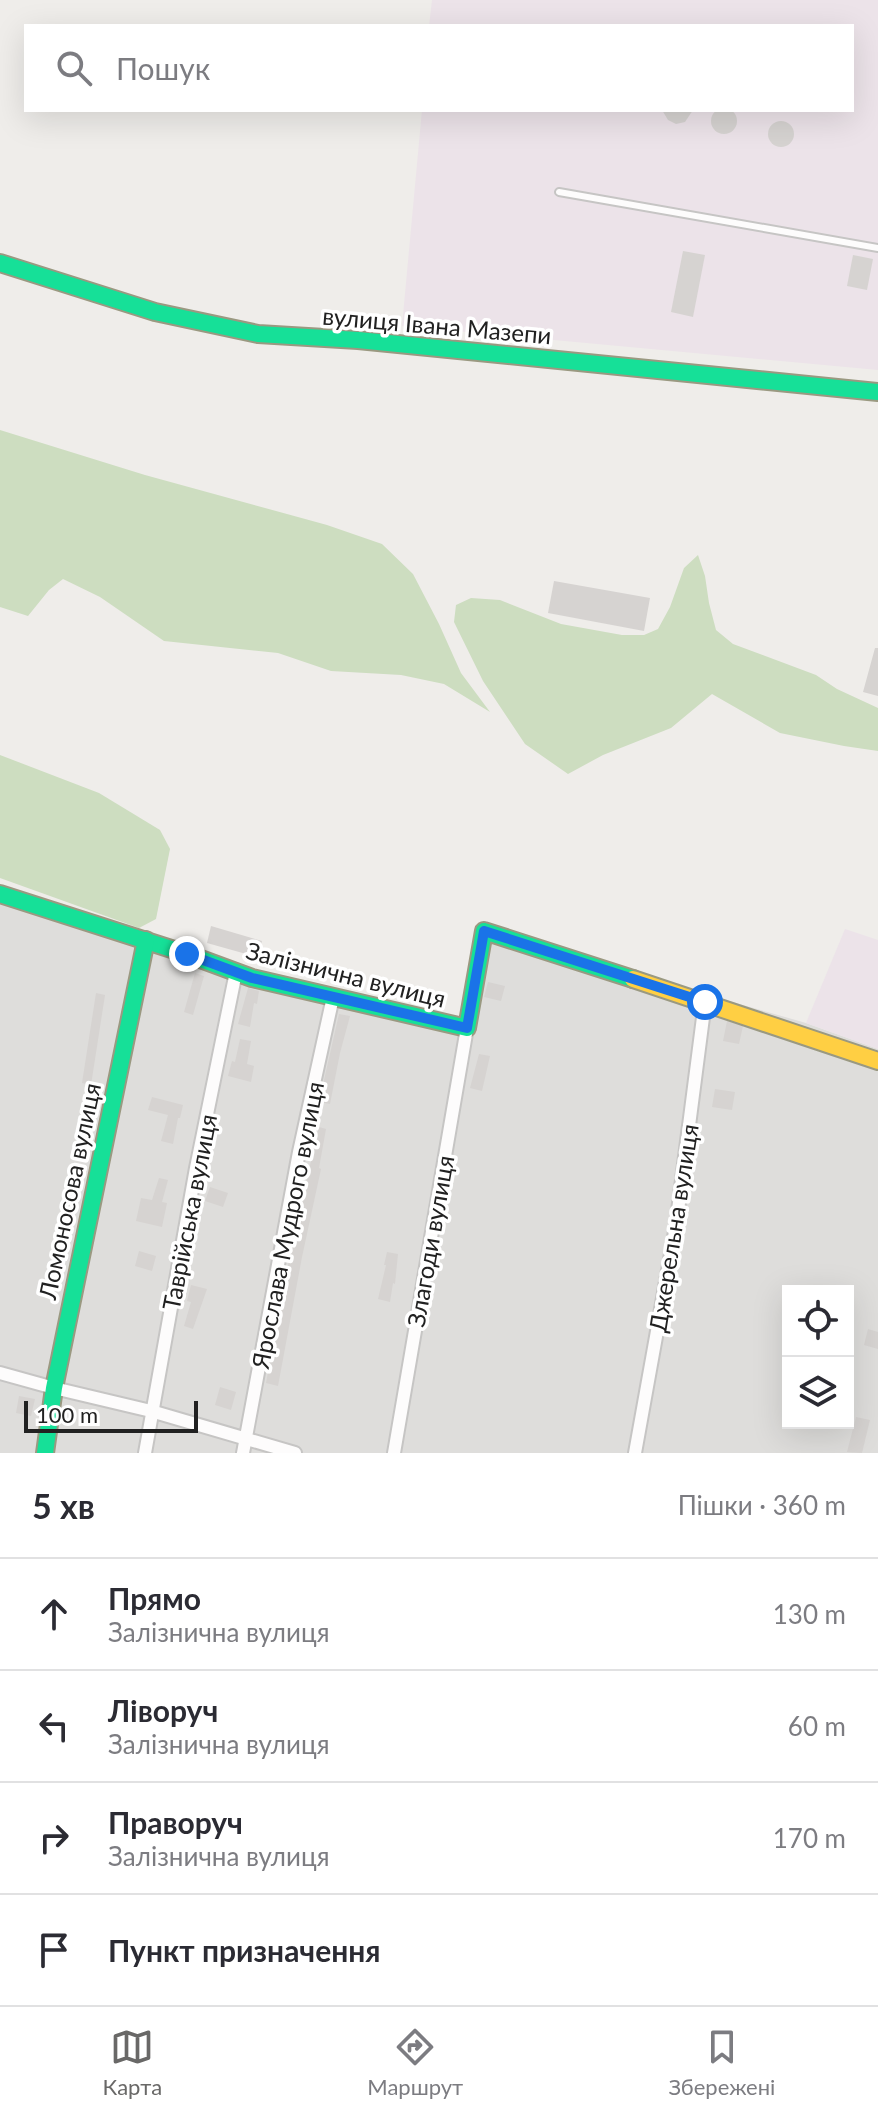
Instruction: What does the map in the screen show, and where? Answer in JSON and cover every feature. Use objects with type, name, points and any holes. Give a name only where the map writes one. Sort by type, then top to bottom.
[{"type":"street","name":"вулиця Івана Мазепи","points":[[0,263],[155,312],[258,334],[358,340],[878,392]]},
{"type":"street","name":"Залізнична вулиця","points":[[0,894],[146,940],[252,978],[467,1028],[484,931],[878,1061]]},
{"type":"street","name":"Ломоносова вулиця","points":[[45,1453],[54,1388],[146,940]]},
{"type":"street","name":"Таврійська вулиця","points":[[145,1453],[196,1168],[236,972]]},
{"type":"street","name":"Ярослава Мудрого вулиця","points":[[243,1453],[299,1152],[333,997]]},
{"type":"street","name":"Джерельна вулиця","points":[[635,1453],[676,1226],[705,1002]]},
{"type":"street","name":"Злагоди вулиця","points":[[394,1453],[467,1028]]},
{"type":"street","points":[[0,1373],[151,1411],[295,1453]]},
{"type":"lane","points":[[559,192],[878,248]]},
{"type":"shaded area","points":[[432,0],[878,0],[878,370],[402,326],[422,112],[854,112],[854,24],[429,24]]},
{"type":"shaded area","points":[[0,894],[187,954],[467,1028],[484,931],[806,1023],[878,1049],[878,1453],[0,1453]]},
{"type":"shaded area","points":[[845,929],[878,940],[878,1049],[806,1023]]},
{"type":"green space","points":[[0,430],[145,475],[327,525],[382,544],[413,574],[461,673],[490,712],[444,684],[401,675],[331,671],[278,653],[164,641],[100,597],[63,579],[49,590],[28,616],[0,607]]},
{"type":"green space","points":[[698,555],[716,630],[733,644],[816,675],[837,689],[878,708],[878,751],[780,733],[712,694],[671,728],[603,755],[568,774],[525,744],[483,681],[454,622],[456,605],[471,598],[500,600],[561,624],[622,635],[644,635],[658,629],[670,607],[684,568]]},
{"type":"green space","points":[[0,755],[99,793],[160,830],[170,849],[156,919],[139,928],[0,878]]},
{"type":"building","points":[[663,112],[692,112],[685,122],[676,124],[668,120]]},
{"type":"building","points":[[715,112],[733,112],[736,126],[729,133],[719,133],[712,126]]},
{"type":"building","points":[[781,121],[790,125],[794,134],[790,143],[781,147],[772,143],[768,134],[772,125]]},
{"type":"building","points":[[683,251],[705,255],[693,317],[671,312]]},
{"type":"building","points":[[853,255],[873,259],[867,290],[847,286]]},
{"type":"building","points":[[554,581],[650,598],[644,631],[548,613]]},
{"type":"building","points":[[875,648],[878,648],[878,696],[863,692]]},
{"type":"building","points":[[211,926],[262,941],[257,957],[207,943]]},
{"type":"building","points":[[195,973],[204,976],[193,1015],[184,1012]]},
{"type":"building","points":[[488,982],[505,986],[501,1001],[484,997]]},
{"type":"building","points":[[248,988],[259,991],[250,1027],[238,1024]]},
{"type":"building","points":[[96,993],[105,995],[91,1085],[82,1083]]},
{"type":"building","points":[[339,1014],[350,1016],[330,1104],[319,1102]]},
{"type":"building","points":[[727,1021],[743,1026],[739,1044],[723,1041]]},
{"type":"building","points":[[240,1039],[251,1041],[247,1064],[254,1066],[251,1082],[228,1076]]},
{"type":"building","points":[[479,1054],[490,1056],[482,1091],[470,1088]]},
{"type":"building","points":[[715,1089],[735,1092],[732,1110],[712,1107]]},
{"type":"building","points":[[152,1097],[183,1105],[173,1144],[161,1141],[168,1115],[148,1110]]},
{"type":"building","points":[[319,1127],[326,1129],[321,1169],[278,1386],[266,1383],[313,1152],[310,1152]]},
{"type":"building","points":[[159,1178],[168,1180],[162,1202],[167,1203],[162,1227],[136,1221],[141,1198],[152,1200]]},
{"type":"building","points":[[210,1187],[228,1193],[223,1207],[205,1201]]},
{"type":"building","points":[[139,1251],[156,1256],[152,1271],[135,1266]]},
{"type":"building","points":[[387,1252],[398,1254],[390,1302],[378,1299]]},
{"type":"building","points":[[191,1285],[207,1289],[193,1329],[184,1326],[191,1302],[187,1301]]},
{"type":"building","points":[[868,1329],[878,1332],[878,1349],[864,1345]]},
{"type":"building","points":[[220,1387],[236,1392],[231,1410],[215,1405]]},
{"type":"building","points":[[19,1396],[35,1399],[31,1416],[16,1413]]},
{"type":"building","points":[[856,1417],[870,1420],[862,1453],[847,1452]]},
{"type":"traffic: fast","points":[[0,263],[155,312],[258,334],[358,340],[878,392]]},
{"type":"traffic: fast","points":[[0,894],[252,978],[467,1028],[484,931],[633,979]]},
{"type":"traffic: fast","points":[[45,1453],[54,1388],[146,940]]},
{"type":"traffic: slow","points":[[633,979],[878,1061]]},
{"type":"route","points":[[187,954],[252,978],[467,1028],[484,931],[705,1002]]}]
